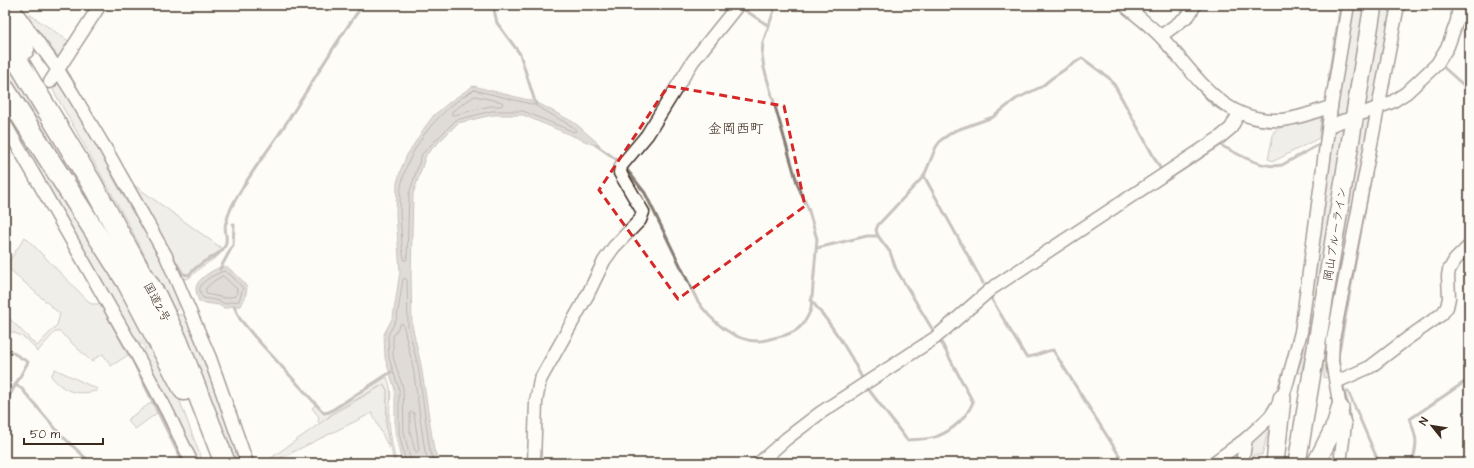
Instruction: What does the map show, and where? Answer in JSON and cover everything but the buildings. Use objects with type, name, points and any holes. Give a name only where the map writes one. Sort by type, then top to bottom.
[{"type":"highway","points":[[5,20],[84,152],[132,241],[156,296]]},
{"type":"highway","name":"国道2号","points":[[5,40],[92,184],[137,266],[156,296],[177,340],[225,463]]},
{"type":"highway","points":[[5,90],[127,282],[189,399]]},
{"type":"highway","name":"国道2号","points":[[71,150],[87,188],[136,276],[169,347],[212,463]]},
{"type":"main road","name":"岡山ブルーライン","points":[[1297,463],[1373,5]]},
{"type":"main road","points":[[1275,463],[1282,398]]},
{"type":"main road","points":[[1316,463],[1336,424],[1340,408]]},
{"type":"street","points":[[11,5],[58,70],[108,151],[163,250],[210,358],[247,463]]},
{"type":"street","points":[[50,82],[100,5]]},
{"type":"street","points":[[534,463],[536,402],[540,380],[588,294],[604,261],[643,215],[643,212],[620,172],[622,164],[647,135],[693,61],[738,5]]},
{"type":"street","points":[[1124,5],[1161,36],[1195,78],[1216,99],[1239,113],[1254,117],[1282,120],[1331,106]]},
{"type":"street","points":[[1161,36],[1189,15],[1195,5]]},
{"type":"street","points":[[1213,463],[1246,439],[1271,416],[1282,398],[1286,387],[1301,332],[1331,106],[1348,5]]},
{"type":"street","points":[[1340,463],[1345,425],[1340,408],[1340,381],[1332,361],[1333,340],[1398,5]]},
{"type":"street","points":[[1364,113],[1392,102],[1406,92],[1437,64],[1448,46],[1453,33],[1457,21],[1458,5]]},
{"type":"street","points":[[759,463],[786,439],[820,413],[935,338],[991,289],[1220,138],[1231,128],[1239,113]]},
{"type":"street","points":[[1329,126],[1345,120]]},
{"type":"street","points":[[5,124],[13,140],[139,350],[192,463]]},
{"type":"street","points":[[13,140],[20,129]]},
{"type":"street","points":[[1340,381],[1370,367],[1442,314],[1447,307],[1449,298],[1449,270],[1455,260],[1469,246]]},
{"type":"street","points":[[177,313],[186,305]]},
{"type":"street","points":[[1242,463],[1246,439]]},
{"type":"highlighted area","points":[[668,86],[784,106],[805,206],[678,299],[599,190]]},
{"type":"shaded area","points":[[1352,5],[1364,5],[1345,116],[1338,114],[1337,110]]},
{"type":"shaded area","points":[[1381,5],[1393,5],[1375,99],[1364,107]]},
{"type":"shaded area","points":[[29,14],[70,42],[60,59],[27,16]]},
{"type":"shaded area","points":[[5,55],[40,109],[99,217],[98,219],[25,100],[5,76]]},
{"type":"shaded area","points":[[58,83],[62,83],[108,164],[108,169],[134,215],[138,218],[175,290],[179,307],[176,310],[178,315],[185,314],[205,360],[243,463],[233,463],[204,389],[140,245],[53,90]]},
{"type":"shaded area","points":[[1321,117],[1319,138],[1274,161],[1268,159],[1274,131]]},
{"type":"shaded area","points":[[1368,117],[1370,121],[1329,374],[1328,377],[1324,378],[1323,360],[1363,118]]},
{"type":"shaded area","points":[[1344,127],[1308,345],[1301,373],[1296,373],[1304,350],[1334,135],[1338,129]]},
{"type":"shaded area","points":[[23,136],[98,248],[176,391],[203,463],[195,463],[143,354],[145,348],[143,344],[136,344],[21,141]]},
{"type":"shaded area","points":[[134,185],[224,250],[189,278],[185,279],[180,276]]},
{"type":"shaded area","points":[[25,237],[91,304],[100,304],[128,355],[111,366],[103,354],[94,359],[92,362],[60,332],[55,332],[37,352],[31,343],[24,337],[5,330],[5,314],[37,346],[57,325],[60,314],[6,266]]},
{"type":"shaded area","points":[[55,369],[97,389],[97,391],[83,393],[66,389],[56,382],[51,376]]},
{"type":"shaded area","points":[[387,377],[391,394],[389,426],[396,463],[394,463],[387,426],[387,390],[384,384],[335,411],[320,424],[318,421],[319,417],[312,408],[315,405],[324,414],[329,413]]},
{"type":"shaded area","points":[[383,385],[387,390],[386,426],[389,448],[372,413],[279,459],[277,463],[264,463],[336,412]]},
{"type":"shaded area","points":[[152,402],[157,413],[135,429],[127,420]]},
{"type":"shaded area","points":[[1268,426],[1269,428],[1262,455],[1253,455],[1252,463],[1246,463],[1252,442]]},
{"type":"water","points":[[473,86],[536,102],[575,123],[600,145],[599,147],[523,115],[492,115],[458,123],[426,155],[413,194],[411,276],[412,325],[421,365],[434,450],[440,463],[402,463],[395,433],[395,390],[385,358],[384,334],[393,317],[400,272],[396,215],[397,183],[407,155],[434,115]]},
{"type":"water","points":[[220,267],[227,267],[230,269],[241,279],[247,288],[245,298],[241,306],[223,308],[219,305],[199,302],[196,289],[197,285],[201,279]]},
{"type":"waterway","points":[[227,222],[228,214],[240,191],[290,118],[341,36],[363,5]]},
{"type":"waterway","points":[[493,5],[497,23],[520,54],[536,105]]},
{"type":"waterway","points":[[624,166],[645,193],[697,300],[702,308],[716,322],[732,334],[741,338],[759,341],[790,333],[802,325],[811,309],[817,239],[808,208],[798,186],[764,68],[762,55],[763,42],[776,5]]},
{"type":"waterway","points":[[1115,5],[1122,10]]},
{"type":"waterway","points":[[1329,76],[1341,5]]},
{"type":"waterway","points":[[743,9],[769,26]]},
{"type":"waterway","points":[[1165,51],[1173,60]]},
{"type":"waterway","points":[[878,236],[876,230],[878,225],[924,176],[936,147],[941,140],[954,131],[993,117],[1016,99],[1041,87],[1082,58],[1109,78],[1115,86],[1160,168]]},
{"type":"waterway","points":[[1441,65],[1469,90]]},
{"type":"waterway","points":[[65,68],[80,94]]},
{"type":"waterway","points":[[1197,87],[1212,104],[1223,111]]},
{"type":"waterway","points":[[1320,151],[1323,113]]},
{"type":"waterway","points":[[1249,122],[1265,126],[1279,126]]},
{"type":"waterway","points":[[5,136],[14,152]]},
{"type":"waterway","points":[[1166,179],[1167,180],[1220,145],[1250,160],[1274,166],[1282,165],[1320,144]]},
{"type":"waterway","points":[[596,145],[620,162]]},
{"type":"waterway","points":[[1341,376],[1338,357],[1371,175]]},
{"type":"waterway","points":[[924,176],[983,283]]},
{"type":"waterway","points":[[171,254],[183,274],[189,275],[194,269],[223,249],[226,243],[226,222]]},
{"type":"waterway","points":[[220,269],[233,245],[233,224]]},
{"type":"waterway","points":[[817,248],[867,236],[878,236],[890,252],[896,269],[934,332]]},
{"type":"waterway","points":[[991,298],[1026,357],[1053,350],[1124,463]]},
{"type":"waterway","points":[[811,300],[839,337],[862,378]]},
{"type":"waterway","points":[[234,306],[240,319],[254,336],[324,413],[329,412],[391,372]]},
{"type":"waterway","points":[[869,390],[907,440],[931,438],[949,430],[963,418],[973,402],[941,342]]},
{"type":"waterway","points":[[5,348],[28,362],[5,404]]},
{"type":"waterway","points":[[129,353],[183,463]]},
{"type":"waterway","points":[[1231,447],[1228,445],[1254,424],[1271,405],[1276,396],[1284,372]]},
{"type":"waterway","points":[[1412,463],[1416,441],[1410,419],[1469,379]]},
{"type":"waterway","points":[[1342,382],[1349,410],[1350,423]]},
{"type":"waterway","points":[[15,385],[21,388],[61,435],[91,463]]},
{"type":"waterway","points":[[1344,392],[1348,391],[1379,463]]},
{"type":"waterway","points":[[1236,451],[1238,452],[1236,463]]},
{"type":"tunnel","points":[[22,126],[42,95]]},
{"type":"tunnel","points":[[143,346],[177,313]]},
{"type":"district","name":"金岡西町","points":[[736,128]]}]
